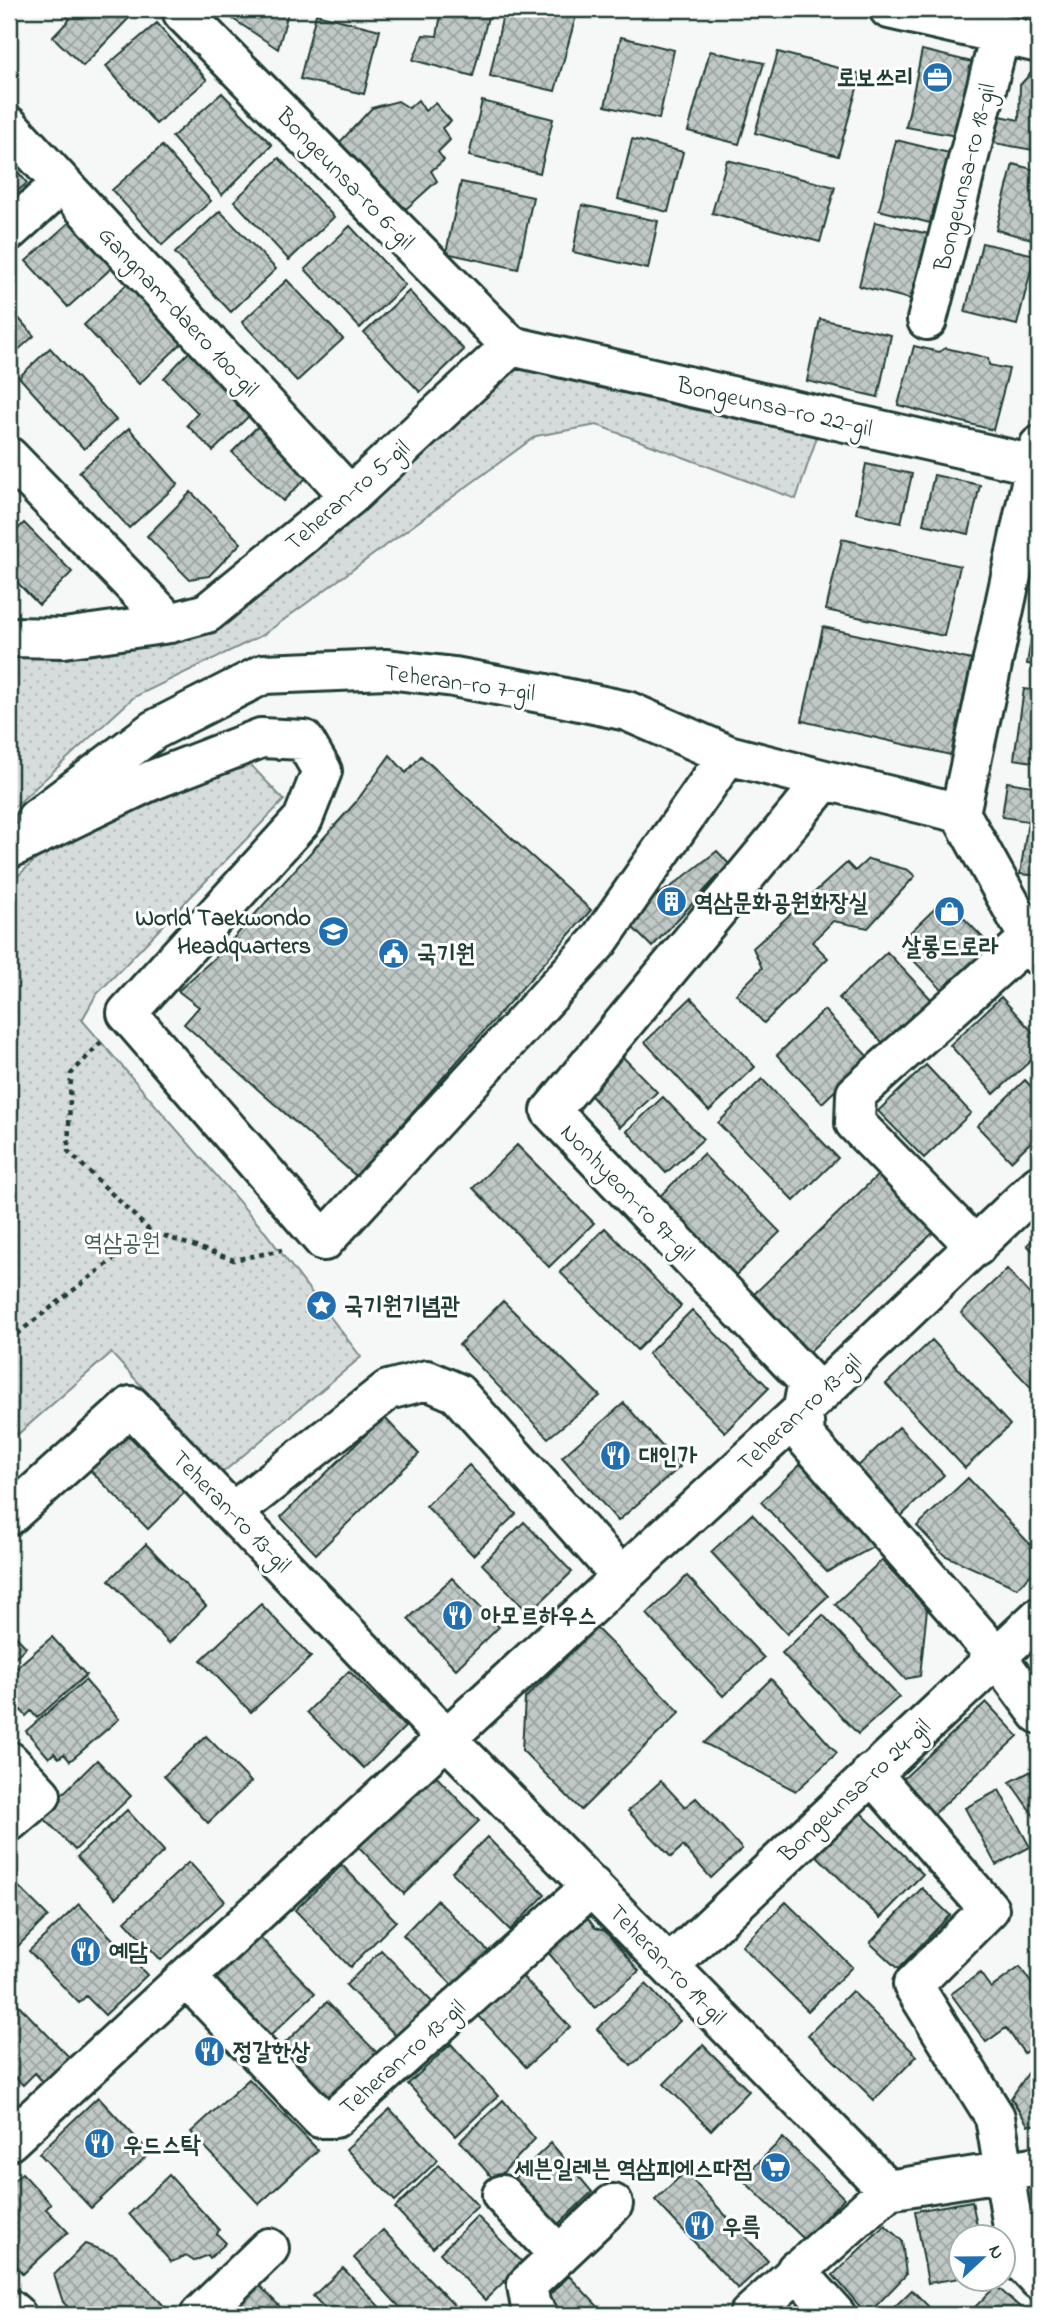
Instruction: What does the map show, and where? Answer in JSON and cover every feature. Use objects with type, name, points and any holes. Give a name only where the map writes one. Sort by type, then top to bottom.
[{"type":"street","name":"Bongeunsa-ro 6-gil","points":[[184,9],[184,13],[511,346]]},
{"type":"street","points":[[889,9],[1039,43]]},
{"type":"street","name":"Bongeunsa-ro 18-gil","points":[[927,320],[1000,35]]},
{"type":"street","name":"Gangnam-daero 100-gil","points":[[9,126],[350,496]]},
{"type":"street","points":[[9,231],[61,184]]},
{"type":"street","name":"Bongeunsa-ro 22-gil","points":[[511,346],[1038,459]]},
{"type":"street","name":"Teheran-ro 5-gil","points":[[9,637],[64,638],[170,623],[207,613],[350,496],[511,346]]},
{"type":"street","points":[[9,457],[170,623]]},
{"type":"street","points":[[976,1247],[855,1123],[856,1094],[1034,948],[960,813],[1038,459]]},
{"type":"street","name":"Teheran-ro 7-gil","points":[[9,847],[47,809],[154,730],[264,674],[387,669],[454,677],[627,711],[729,755],[825,780]]},
{"type":"street","points":[[9,847],[150,781],[261,738],[304,740],[322,772],[303,819],[127,1013],[324,1241],[598,942],[729,755]]},
{"type":"street","points":[[825,780],[960,813]]},
{"type":"street","name":"Nonhyeon-ro 97-gil","points":[[825,780],[551,1111],[808,1381],[803,1408],[805,1437],[996,1657],[1039,1714]]},
{"type":"street","name":"Teheran-ro 13-gil","points":[[9,2141],[622,1577],[1039,1185]]},
{"type":"street","points":[[233,1512],[388,1390],[426,1380],[457,1393],[622,1577]]},
{"type":"street","name":"Teheran-ro 13-gil","points":[[9,1516],[131,1406],[447,1739]]},
{"type":"street","name":"Bongeunsa-ro 24-gil","points":[[670,1965],[871,1773],[1039,1618]]},
{"type":"street","name":"Teheran-ro 19-gil","points":[[447,1739],[888,2190]]},
{"type":"street","points":[[9,1760],[41,1795],[9,1822]]},
{"type":"street","points":[[871,1773],[989,1909],[913,1985],[995,2117],[1002,2173],[1018,2258],[1039,2280]]},
{"type":"street","name":"Teheran-ro 13-gil","points":[[187,1978],[320,2118],[335,2118],[593,1886]]},
{"type":"street","points":[[750,2315],[796,2270],[888,2190],[1039,2166]]},
{"type":"street","points":[[502,2195],[559,2255]]},
{"type":"street","points":[[531,2313],[527,2285],[613,2204]]},
{"type":"street","points":[[200,2315],[269,2248]]},
{"type":"street","points":[[796,2270],[836,2315]]},
{"type":"street","points":[[9,2309],[16,2315]]},
{"type":"path","points":[[127,1013],[71,1074],[68,1152],[150,1231],[234,1260],[324,1241]]},
{"type":"path","points":[[9,1340],[150,1231]]},
{"type":"green space","points":[[516,362],[819,431],[796,499],[597,425],[536,436],[263,635],[134,697],[9,812],[9,652],[219,627]]},
{"type":"green space","name":"역삼공원","points":[[247,761],[284,800],[96,995],[82,1020],[265,1232],[361,1357],[222,1473],[111,1353],[17,1435],[9,1426],[9,884],[44,852]]},
{"type":"building","points":[[59,9],[119,9],[129,18],[83,66],[53,37],[70,19]]},
{"type":"building","points":[[218,9],[289,9],[278,49]]},
{"type":"building","points":[[442,9],[490,9],[473,76],[413,60],[423,35],[437,36]]},
{"type":"building","points":[[504,9],[578,9],[555,91],[490,76]]},
{"type":"building","points":[[316,14],[380,30],[364,94],[300,79]]},
{"type":"building","points":[[157,23],[207,80],[156,124],[106,66]]},
{"type":"building","points":[[621,37],[674,50],[659,119],[605,106]]},
{"type":"building","points":[[922,50],[976,63],[957,136],[906,127]]},
{"type":"building","points":[[710,51],[764,63],[739,144],[688,131]]},
{"type":"building","points":[[778,52],[861,74],[838,156],[755,133]]},
{"type":"building","points":[[1032,72],[1039,74],[1039,151],[983,141],[991,114],[1019,120],[1020,85]]},
{"type":"building","points":[[222,93],[272,145],[222,195],[172,137]]},
{"type":"building","points":[[418,100],[425,111],[435,103],[451,121],[442,128],[450,140],[438,152],[444,160],[431,171],[437,181],[406,209],[368,175],[340,142],[372,108],[398,101],[409,108]]},
{"type":"building","points":[[482,101],[553,119],[540,173],[469,156]]},
{"type":"building","points":[[632,139],[683,152],[668,212],[618,199]]},
{"type":"building","points":[[896,140],[949,153],[930,223],[879,210]]},
{"type":"building","points":[[162,146],[211,201],[162,245],[112,190]]},
{"type":"building","points":[[279,158],[334,217],[289,260],[234,201]]},
{"type":"building","points":[[727,160],[835,187],[820,242],[712,213]]},
{"type":"building","points":[[9,161],[27,183],[9,199]]},
{"type":"building","points":[[1013,164],[1039,171],[1039,225],[1036,240],[996,230]]},
{"type":"building","points":[[461,182],[533,197],[518,269],[446,253]]},
{"type":"building","points":[[582,205],[658,221],[648,269],[573,252]]},
{"type":"building","points":[[220,211],[276,269],[231,312],[175,253]]},
{"type":"building","points":[[72,220],[114,266],[68,307],[26,261]]},
{"type":"building","points":[[875,222],[929,234],[910,299],[859,286]]},
{"type":"building","points":[[350,226],[405,285],[360,328],[305,269]]},
{"type":"building","points":[[982,243],[1035,255],[1017,325],[965,312]]},
{"type":"building","points":[[287,280],[343,339],[297,381],[242,322]]},
{"type":"building","points":[[128,283],[183,342],[139,384],[84,325]]},
{"type":"building","points":[[409,291],[464,350],[420,392],[364,333]]},
{"type":"building","points":[[9,307],[34,336],[9,358]]},
{"type":"building","points":[[820,319],[891,335],[878,397],[807,381]]},
{"type":"building","points":[[914,346],[939,352],[946,348],[988,358],[989,365],[1009,369],[993,430],[898,405]]},
{"type":"building","points":[[50,348],[116,420],[84,449],[19,377]]},
{"type":"building","points":[[191,350],[253,412],[213,451],[187,425],[198,413],[164,378]]},
{"type":"building","points":[[263,421],[314,470],[283,501],[232,452]]},
{"type":"building","points":[[129,428],[178,484],[129,528],[79,472]]},
{"type":"building","points":[[866,464],[912,474],[901,523],[856,513]]},
{"type":"building","points":[[934,475],[980,485],[969,534],[923,524]]},
{"type":"building","points":[[191,492],[241,543],[209,576],[189,579],[147,536]]},
{"type":"building","points":[[24,523],[72,572],[39,605],[9,574],[9,538]]},
{"type":"building","points":[[842,539],[960,566],[944,636],[826,610]]},
{"type":"building","points":[[1039,591],[1039,666],[1027,664]]},
{"type":"building","points":[[823,627],[972,660],[951,755],[802,721]]},
{"type":"building","points":[[1024,689],[1039,691],[1039,763],[1014,759]]},
{"type":"building","points":[[390,755],[406,773],[421,756],[591,910],[356,1176],[184,1024],[199,1007],[178,991],[221,952],[356,802]]},
{"type":"building","points":[[1007,782],[1039,787],[1039,876],[1020,874],[1028,821],[1002,817]]},
{"type":"building","name":"역삼문화공원화장실","points":[[717,851],[729,864],[652,947],[622,917],[672,886]]},
{"type":"building","points":[[868,859],[908,870],[915,876],[868,928],[833,921],[812,942],[828,958],[764,1023],[736,994],[762,968],[753,948],[847,863],[855,871]]},
{"type":"building","points":[[945,899],[991,946],[944,992],[898,944]]},
{"type":"building","points":[[887,952],[932,1000],[885,1045],[839,998]]},
{"type":"building","points":[[1001,997],[1039,1039],[1039,1053],[994,1094],[950,1045]]},
{"type":"building","points":[[691,998],[755,1067],[709,1111],[645,1042]]},
{"type":"building","points":[[824,1010],[869,1058],[822,1103],[777,1055]]},
{"type":"building","points":[[617,1051],[657,1092],[620,1127],[581,1085]]},
{"type":"building","points":[[926,1065],[971,1113],[924,1158],[878,1111]]},
{"type":"building","points":[[762,1079],[838,1158],[794,1201],[718,1123]]},
{"type":"building","points":[[1025,1080],[1039,1095],[1039,1134],[1011,1161],[977,1126]]},
{"type":"building","points":[[663,1097],[703,1139],[666,1173],[627,1131]]},
{"type":"building","points":[[517,1145],[594,1223],[549,1267],[473,1188]]},
{"type":"building","points":[[703,1154],[780,1232],[735,1276],[659,1197]]},
{"type":"building","points":[[880,1173],[936,1230],[807,1354],[751,1297]]},
{"type":"building","points":[[605,1228],[681,1306],[637,1350],[560,1272]]},
{"type":"building","points":[[1039,1234],[1039,1257],[1027,1245]]},
{"type":"building","points":[[1007,1269],[1039,1304],[1039,1396],[961,1313]]},
{"type":"building","points":[[503,1301],[600,1396],[548,1438],[459,1345]]},
{"type":"building","points":[[692,1310],[769,1388],[725,1432],[648,1354]]},
{"type":"building","points":[[932,1340],[1010,1425],[965,1468],[886,1384]]},
{"type":"building","points":[[624,1403],[680,1467],[618,1521],[562,1457]]},
{"type":"building","points":[[384,1417],[419,1454],[316,1554],[281,1517]]},
{"type":"building","points":[[899,1427],[944,1475],[897,1520],[852,1472]]},
{"type":"building","points":[[123,1430],[185,1492],[148,1529],[86,1466]]},
{"type":"building","points":[[801,1464],[877,1545],[827,1572],[761,1502]]},
{"type":"building","points":[[469,1465],[516,1514],[473,1555],[426,1506]]},
{"type":"building","points":[[968,1478],[1039,1554],[1039,1567],[1017,1588],[944,1555],[917,1526]]},
{"type":"building","points":[[752,1514],[828,1596],[787,1634],[711,1552]]},
{"type":"building","points":[[524,1522],[572,1572],[529,1613],[482,1564]]},
{"type":"building","points":[[146,1544],[206,1606],[169,1643],[109,1580]]},
{"type":"building","points":[[882,1560],[927,1609],[920,1676],[905,1679],[835,1604]]},
{"type":"building","points":[[687,1576],[764,1658],[723,1696],[647,1614]]},
{"type":"building","points":[[452,1578],[499,1627],[456,1669],[408,1619]]},
{"type":"building","points":[[261,1604],[311,1657],[251,1712],[201,1660]]},
{"type":"building","points":[[823,1615],[899,1697],[858,1734],[782,1653]]},
{"type":"building","points":[[596,1628],[680,1712],[581,1810],[522,1750],[525,1698]]},
{"type":"building","points":[[9,1629],[26,1647],[9,1663]]},
{"type":"building","points":[[52,1637],[86,1675],[37,1718],[31,1711],[26,1716],[21,1710],[16,1715],[9,1706],[9,1674]]},
{"type":"building","points":[[349,1671],[405,1727],[364,1768],[307,1712]]},
{"type":"building","points":[[771,1679],[837,1753],[796,1791],[704,1743]]},
{"type":"building","points":[[85,1680],[119,1719],[70,1761],[64,1754],[59,1758],[54,1753],[49,1758],[26,1731]]},
{"type":"building","points":[[986,1702],[1018,1736],[933,1815],[901,1781]]},
{"type":"building","points":[[206,1736],[251,1782],[208,1823],[164,1776]]},
{"type":"building","points":[[97,1760],[131,1796],[75,1850],[41,1815]]},
{"type":"building","points":[[1039,1767],[1039,1823],[1010,1782]]},
{"type":"building","points":[[430,1770],[479,1821],[404,1894],[355,1843]]},
{"type":"building","points":[[661,1781],[685,1807],[696,1798],[742,1849],[711,1878],[683,1846],[671,1857],[628,1811]]},
{"type":"building","points":[[999,1790],[1030,1847],[996,1865],[965,1808]]},
{"type":"building","points":[[857,1809],[923,1874],[880,1918],[814,1853]]},
{"type":"building","points":[[127,1810],[164,1851],[116,1898],[77,1857]]},
{"type":"building","points":[[487,1837],[545,1895],[510,1930],[452,1872]]},
{"type":"building","points":[[189,1862],[225,1901],[161,1960],[125,1921]]},
{"type":"building","points":[[342,1865],[396,1921],[350,1967],[295,1910]]},
{"type":"building","points":[[9,1877],[48,1916],[9,1955]]},
{"type":"building","points":[[922,1888],[950,1915],[898,1969],[870,1943]]},
{"type":"building","points":[[437,1900],[495,1958],[460,1993],[403,1935]]},
{"type":"building","points":[[786,1902],[852,1967],[808,2011],[742,1946]]},
{"type":"building","points":[[79,1904],[147,1975],[105,2015],[86,1996],[79,2003],[29,1951]]},
{"type":"building","points":[[587,1917],[595,1928],[605,1931],[639,1971],[595,2008],[547,1951]]},
{"type":"building","points":[[260,1937],[315,1993],[268,2038],[213,1982]]},
{"type":"building","points":[[381,1950],[438,2008],[403,2043],[346,1985]]},
{"type":"building","points":[[1020,1967],[1039,1994],[1039,2042],[1024,2053],[1006,2028],[986,2042],[951,1994],[980,1973],[991,1988]]},
{"type":"building","points":[[521,1975],[570,2027],[526,2067],[478,2015]]},
{"type":"building","points":[[646,1984],[680,2021],[631,2066],[597,2029]]},
{"type":"building","points":[[852,1991],[917,2056],[874,2100],[808,2035]]},
{"type":"building","points":[[9,1995],[70,2058],[44,2083],[35,2073],[23,2085],[9,2071]]},
{"type":"building","points":[[327,2002],[382,2058],[335,2104],[280,2048]]},
{"type":"building","points":[[451,2044],[498,2096],[456,2136],[408,2084]]},
{"type":"building","points":[[703,2045],[749,2091],[711,2130],[664,2084]]},
{"type":"building","points":[[1039,2057],[1039,2125],[1028,2125],[1011,2098]]},
{"type":"building","points":[[249,2079],[318,2150],[259,2204],[191,2132]]},
{"type":"building","points":[[98,2097],[150,2153],[91,2208],[39,2153]]},
{"type":"building","points":[[503,2100],[535,2139],[495,2181],[460,2141]]},
{"type":"building","points":[[390,2109],[438,2160],[395,2201],[346,2149]]},
{"type":"building","points":[[783,2138],[844,2198],[804,2239],[742,2179]]},
{"type":"building","points":[[551,2143],[592,2192],[554,2228],[508,2184]]},
{"type":"building","points":[[439,2165],[478,2206],[433,2248],[395,2208]]},
{"type":"building","points":[[685,2172],[768,2261],[738,2289],[655,2200]]},
{"type":"building","points":[[22,2173],[51,2204],[46,2209],[68,2232],[23,2274],[9,2258],[9,2185]]},
{"type":"building","points":[[169,2175],[219,2230],[217,2234],[226,2243],[210,2258],[208,2255],[194,2261],[186,2256],[171,2262],[129,2214]]},
{"type":"building","points":[[972,2201],[976,2222],[946,2222],[946,2280],[928,2283],[915,2211]]},
{"type":"building","points":[[477,2216],[523,2263],[485,2300],[440,2253]]},
{"type":"building","points":[[885,2225],[902,2241],[906,2275],[867,2315],[833,2275]]},
{"type":"building","points":[[383,2230],[463,2315],[407,2315],[354,2258]]},
{"type":"building","points":[[85,2244],[115,2255],[168,2310],[162,2315],[75,2315],[63,2302],[54,2275]]},
{"type":"building","points":[[343,2268],[387,2315],[331,2315],[313,2296]]},
{"type":"building","points":[[569,2276],[606,2315],[550,2315],[540,2304]]},
{"type":"building","points":[[259,2285],[288,2315],[227,2315]]},
{"type":"building","points":[[912,2290],[937,2315],[886,2315]]},
{"type":"building","points":[[990,2292],[1003,2292],[1029,2315],[967,2315]]},
{"type":"place","name":"로보쓰리","points":[[937,77]]},
{"type":"place","name":"역삼문화공원화장실","points":[[671,902]]},
{"type":"place","name":"살롱드로라","points":[[950,912]]},
{"type":"place","name":"World Taekwondo Headquarters","points":[[334,931]]},
{"type":"place","name":"국기원","points":[[394,953]]},
{"type":"place","name":"국기원기념관","points":[[321,1305]]},
{"type":"place","name":"대인가","points":[[616,1455]]},
{"type":"place","name":"아모르하우스","points":[[458,1615]]},
{"type":"place","name":"예담","points":[[86,1951]]},
{"type":"place","name":"정갈한상","points":[[210,2051]]},
{"type":"place","name":"우드스탁","points":[[100,2144]]},
{"type":"place","name":"세븐일레븐 역삼피에스따점","points":[[775,2168]]},
{"type":"place","name":"우륵","points":[[699,2226]]}]
